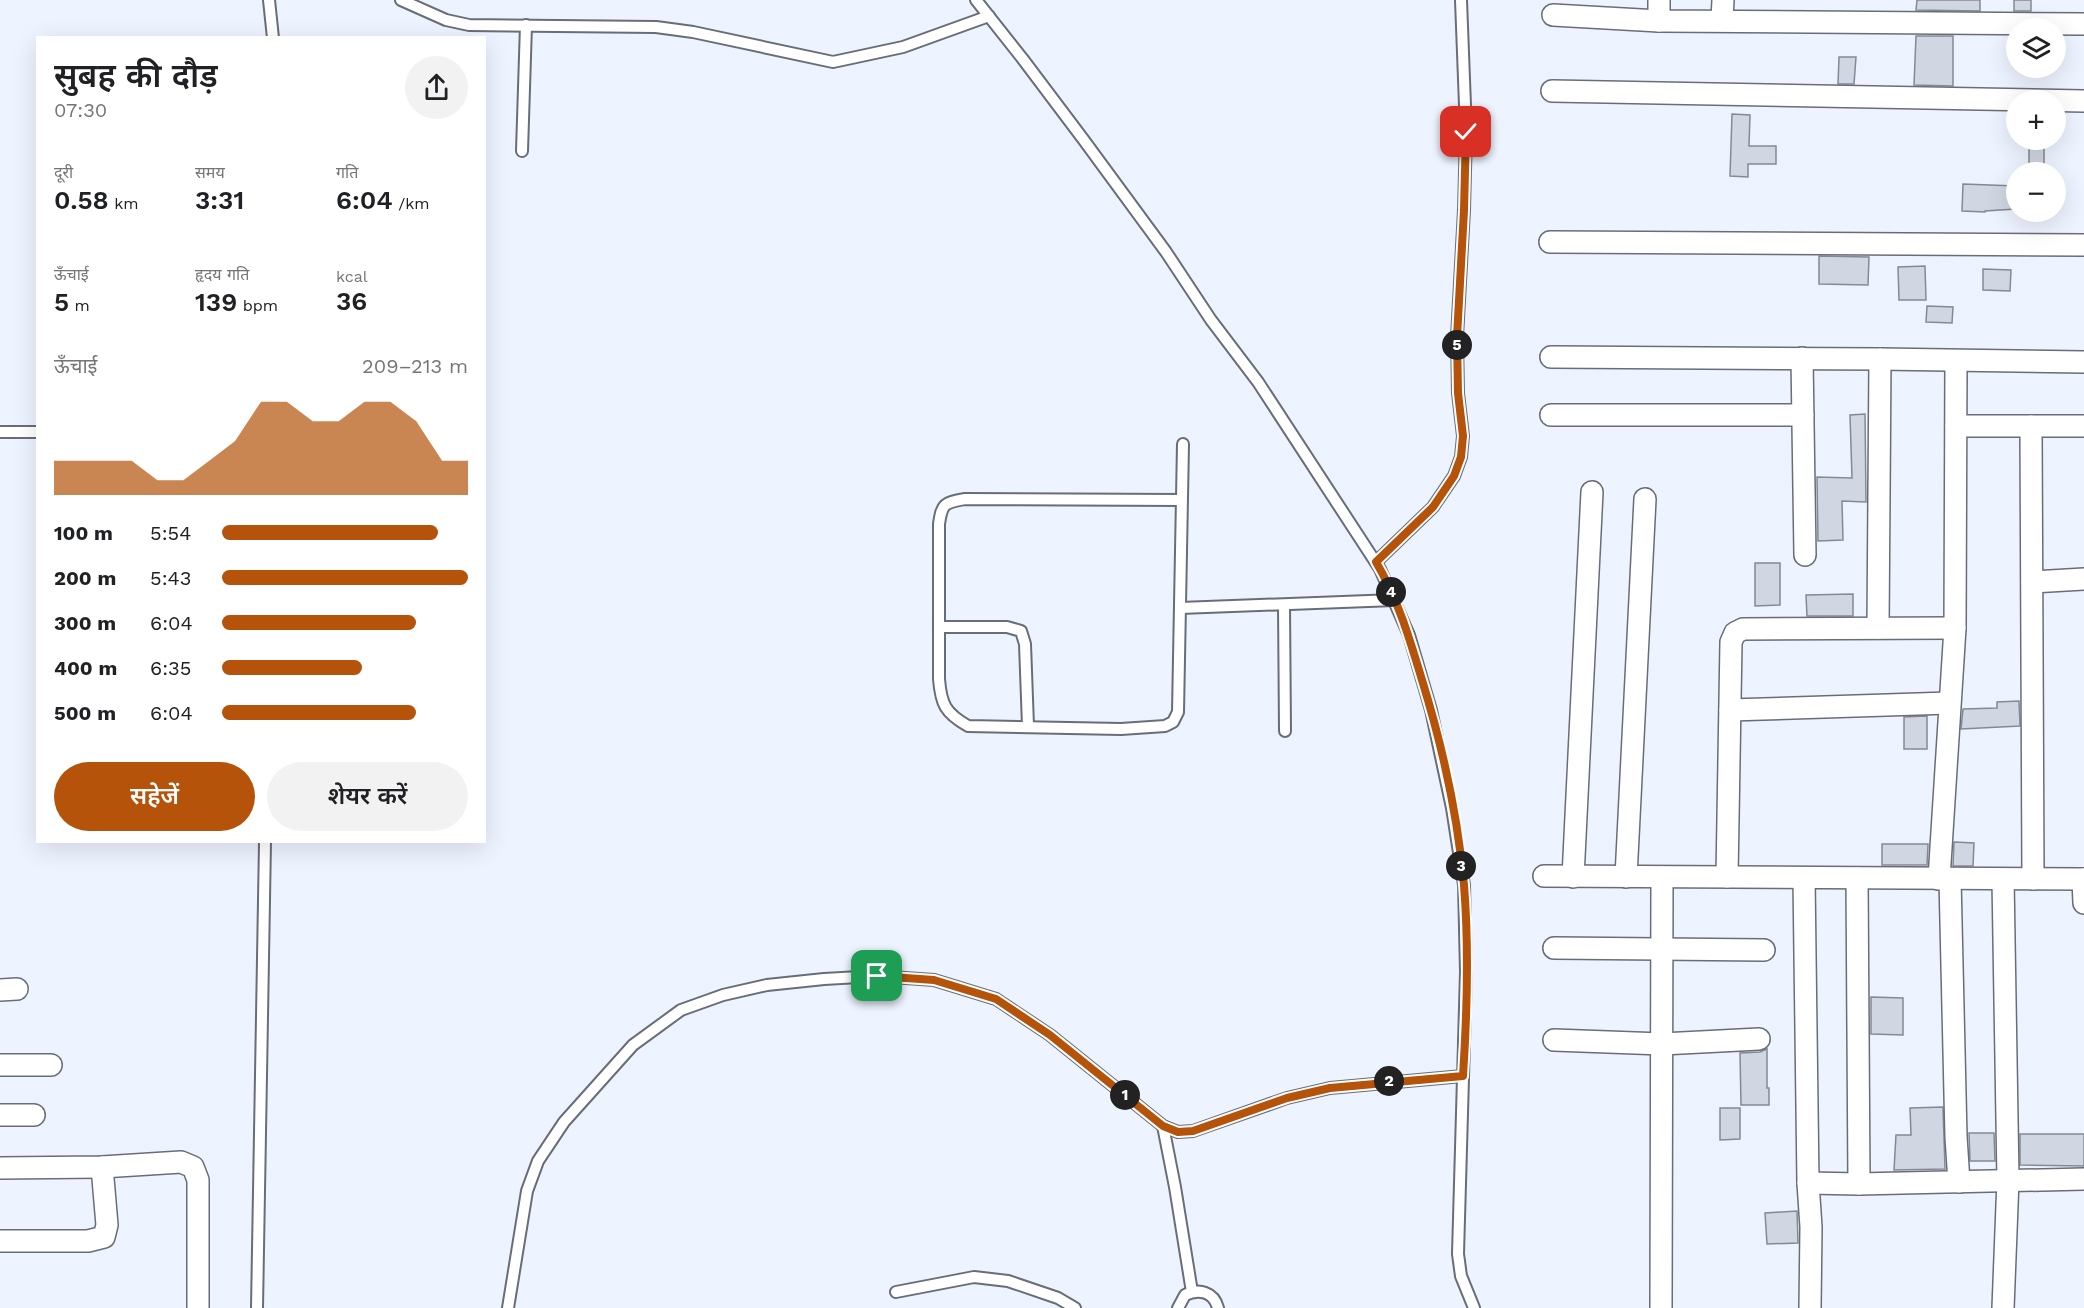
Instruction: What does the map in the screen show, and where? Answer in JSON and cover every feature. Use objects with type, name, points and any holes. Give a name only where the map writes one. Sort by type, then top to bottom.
[{"type":"street","points":[[1552,15],[1659,10],[1722,10],[2084,24]]},
{"type":"street","points":[[1552,91],[2084,101]]},
{"type":"street","points":[[1550,242],[2084,245]]},
{"type":"street","points":[[1551,357],[2084,362]]},
{"type":"street","points":[[1802,358],[1805,555]]},
{"type":"street","points":[[1878,628],[1880,359]]},
{"type":"street","points":[[1956,361],[1955,628],[1949,703],[1944,879],[1959,1182]]},
{"type":"street","points":[[1551,415],[1803,415]]},
{"type":"street","points":[[1956,426],[2084,426]]},
{"type":"street","points":[[2031,426],[2032,879]]},
{"type":"street","points":[[1573,877],[1592,492]]},
{"type":"street","points":[[1626,877],[1645,499]]},
{"type":"street","points":[[2032,582],[2084,579]]},
{"type":"street","points":[[1727,877],[1731,642],[1735,633],[1743,629],[1955,628]]},
{"type":"street","points":[[1730,710],[1949,703]]},
{"type":"street","points":[[1544,876],[2083,879],[2084,903]]},
{"type":"street","points":[[1661,1308],[1662,877]]},
{"type":"street","points":[[1804,878],[1808,1183],[1811,1227],[1810,1308]]},
{"type":"street","points":[[1857,878],[1859,1184]]},
{"type":"street","points":[[2003,879],[2008,1180],[2003,1308]]},
{"type":"street","points":[[1554,948],[1764,950]]},
{"type":"street","points":[[1554,1040],[1662,1044],[1759,1039]]},
{"type":"street","points":[[0,1065],[51,1065]]},
{"type":"street","points":[[0,1115],[34,1115]]},
{"type":"street","points":[[0,1168],[102,1167],[181,1162],[193,1167],[198,1180],[198,1308]]},
{"type":"street","points":[[0,1241],[88,1241],[104,1237],[107,1225],[102,1167]]},
{"type":"street","points":[[1808,1183],[2084,1179]]},
{"type":"lane","points":[[268,0],[273,36]]},
{"type":"lane","points":[[401,0],[446,20],[469,25],[585,24],[656,27],[693,32],[833,63],[903,47],[989,16]]},
{"type":"lane","points":[[976,0],[1023,58],[1166,252],[1258,382],[1376,562],[1409,635],[1431,710],[1452,808],[1464,885],[1466,972],[1458,1254],[1461,1276],[1474,1308]]},
{"type":"lane","points":[[1376,562],[1433,507],[1454,476],[1461,457],[1463,436],[1458,393],[1457,337],[1466,132],[1461,0]]},
{"type":"lane","points":[[522,151],[526,25]]},
{"type":"lane","points":[[0,432],[36,432]]},
{"type":"lane","points":[[1182,500],[965,499],[947,502],[941,509],[939,524],[939,679],[941,701],[953,718],[968,726],[1121,729],[1165,726],[1173,722],[1178,712],[1180,608],[1182,500],[1183,444]]},
{"type":"lane","points":[[1180,608],[1395,600]]},
{"type":"lane","points":[[1284,605],[1285,731]]},
{"type":"lane","points":[[939,627],[1007,627],[1021,631],[1025,644],[1028,726]]},
{"type":"lane","points":[[257,1308],[265,843]]},
{"type":"lane","points":[[508,1308],[528,1191],[538,1161],[564,1122],[633,1045],[664,1020],[681,1010],[723,995],[767,985],[824,979],[877,976],[934,980],[996,999],[1050,1035],[1163,1126],[1178,1132],[1193,1131],[1287,1098],[1330,1088],[1463,1076]]},
{"type":"lane","points":[[1163,1126],[1192,1292]]},
{"type":"lane","points":[[896,1292],[974,1277],[1008,1281],[1058,1298],[1075,1308]]},
{"type":"lane","points":[[1178,1308],[1185,1295],[1192,1292],[1207,1293],[1213,1298],[1218,1308]]},
{"type":"building","points":[[1917,0],[1980,0],[1980,11],[1916,10]]},
{"type":"building","points":[[2014,0],[2031,0],[2031,11],[2014,11]]},
{"type":"building","points":[[1916,36],[1953,36],[1953,86],[1914,85]]},
{"type":"building","points":[[1839,57],[1856,57],[1854,84],[1838,84]]},
{"type":"building","points":[[1732,114],[1750,115],[1749,146],[1776,146],[1776,164],[1748,164],[1748,177],[1730,176]]},
{"type":"building","points":[[2029,150],[2044,150],[2044,162],[2029,162]]},
{"type":"building","points":[[1963,184],[2006,186],[2006,210],[1962,211]]},
{"type":"building","points":[[1819,256],[1869,257],[1868,285],[1819,284]]},
{"type":"building","points":[[1925,266],[1926,300],[1899,300],[1898,267]]},
{"type":"building","points":[[1983,269],[2011,270],[2010,291],[1983,290]]},
{"type":"building","points":[[1927,306],[1953,307],[1952,323],[1926,322]]},
{"type":"building","points":[[1865,414],[1866,502],[1842,501],[1843,540],[1818,541],[1817,477],[1852,478],[1850,415]]},
{"type":"building","points":[[1755,563],[1780,563],[1780,605],[1755,606]]},
{"type":"building","points":[[1853,594],[1853,616],[1807,616],[1806,595]]},
{"type":"building","points":[[2019,701],[2020,726],[1961,729],[1963,709],[1997,708],[1997,702]]},
{"type":"building","points":[[1927,716],[1927,749],[1904,749],[1904,717]]},
{"type":"building","points":[[1954,842],[1974,843],[1973,866],[1953,866]]},
{"type":"building","points":[[1882,844],[1928,844],[1927,865],[1882,865]]},
{"type":"building","points":[[1871,997],[1903,998],[1903,1035],[1871,1034]]},
{"type":"building","points":[[1767,1049],[1769,1105],[1741,1105],[1740,1053],[1760,1052]]},
{"type":"building","points":[[1943,1107],[1945,1169],[1894,1170],[1896,1135],[1911,1135],[1910,1108]]},
{"type":"building","points":[[1720,1108],[1740,1108],[1740,1139],[1720,1140]]},
{"type":"building","points":[[1969,1133],[1994,1133],[1995,1161],[1970,1161]]},
{"type":"building","points":[[2020,1134],[2084,1134],[2084,1166],[2020,1165]]},
{"type":"building","points":[[1797,1211],[1798,1243],[1767,1244],[1765,1213]]},
{"type":"route","points":[[877,976],[934,980],[996,999],[1050,1035],[1163,1126],[1178,1132],[1193,1131],[1287,1098],[1330,1088],[1463,1076],[1466,972],[1464,885],[1452,808],[1431,710],[1409,635],[1376,562],[1433,507],[1454,476],[1461,457],[1463,436],[1458,393],[1457,337],[1466,132]]}]
